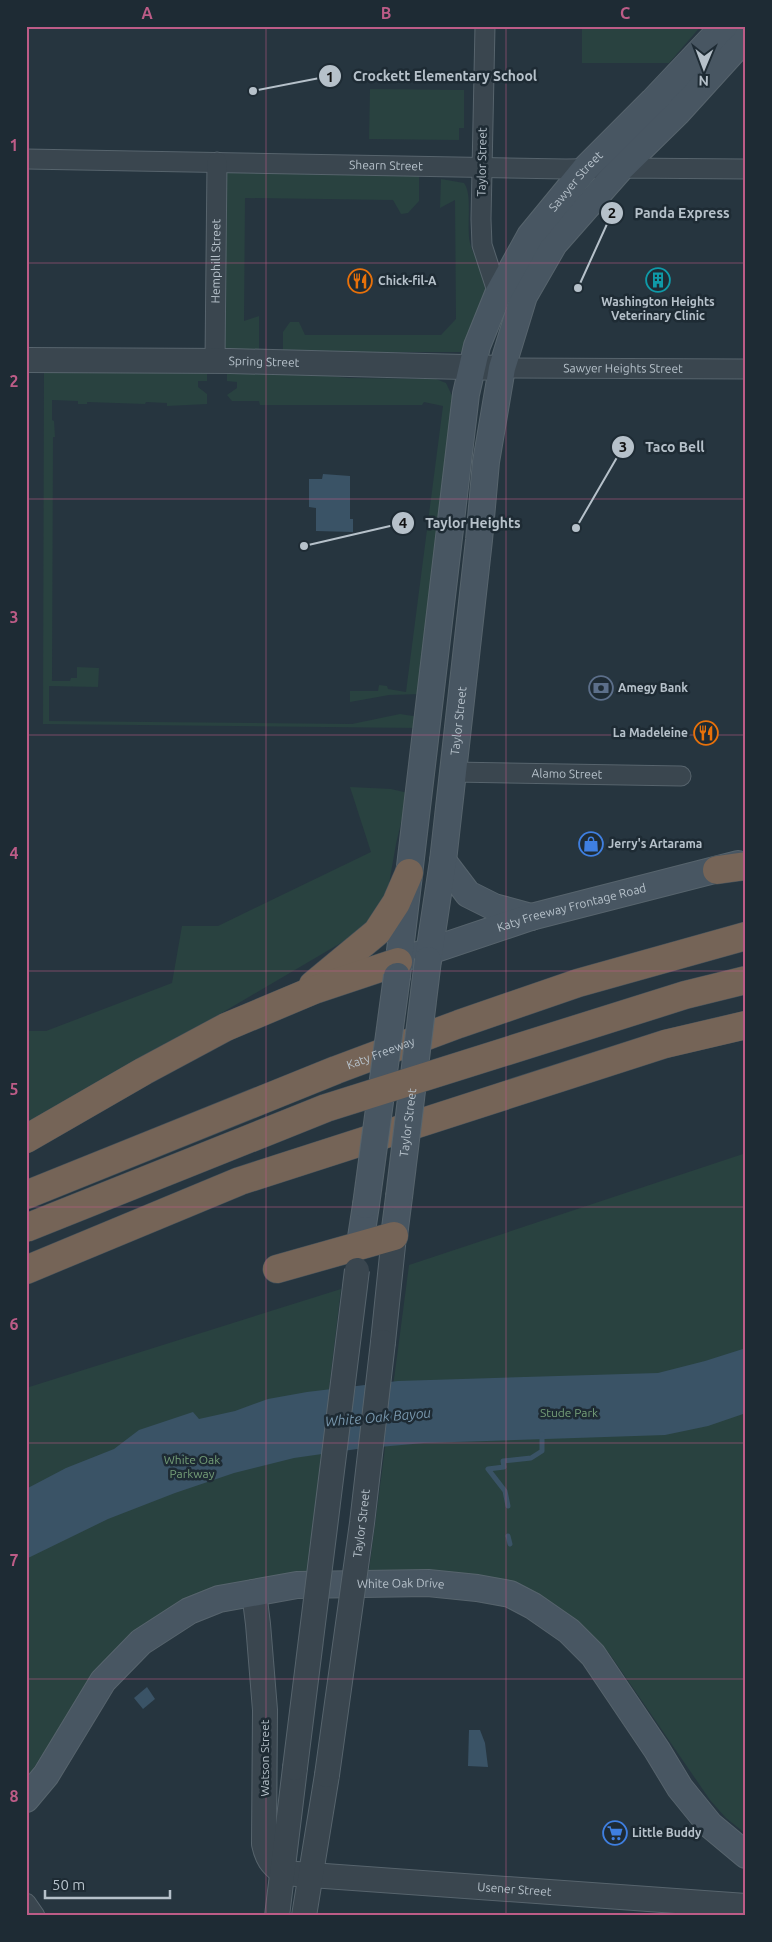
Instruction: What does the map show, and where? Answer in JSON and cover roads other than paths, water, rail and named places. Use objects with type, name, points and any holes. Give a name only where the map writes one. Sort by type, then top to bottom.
[{"type":"highway","points":[[717,870],[746,866]]},
{"type":"highway","points":[[301,996],[377,932],[396,903],[409,873]]},
{"type":"highway","name":"Katy Freeway","points":[[26,1195],[336,1070],[458,1024],[578,983],[746,936]]},
{"type":"highway","points":[[26,1139],[226,1027],[301,996],[398,969]]},
{"type":"highway","points":[[26,1228],[326,1108],[685,995],[746,980]]},
{"type":"highway","points":[[26,1270],[240,1181],[665,1044],[746,1025]]},
{"type":"highway","points":[[277,1269],[359,1257],[392,1249]]},
{"type":"main road","name":"Sawyer Street","points":[[472,366],[477,346],[498,294],[530,236],[585,169],[653,102],[724,26]]},
{"type":"main road","name":"Sawyer Street","points":[[502,368],[524,296],[554,244],[621,168],[676,114],[746,37]]},
{"type":"main road","points":[[359,1257],[398,969],[466,394],[472,366]]},
{"type":"main road","name":"Taylor Street","points":[[392,1249],[428,956],[443,861],[454,772],[486,462],[502,368]]},
{"type":"main road","points":[[444,584],[474,585]]},
{"type":"main road","points":[[443,861],[468,894],[494,907],[531,917]]},
{"type":"main road","name":"Katy Freeway Frontage Road","points":[[398,969],[531,917],[746,862]]},
{"type":"main road","name":"White Oak Drive","points":[[26,1799],[46,1775],[102,1680],[141,1642],[189,1611],[219,1599],[297,1585],[428,1583],[477,1588],[510,1594],[532,1606],[569,1631],[593,1655],[657,1750],[680,1788],[710,1825],[746,1855]]},
{"type":"street","name":"Taylor Street","points":[[485,26],[480,219],[482,245],[498,294]]},
{"type":"street","name":"Shearn Street","points":[[26,159],[482,168],[746,169]]},
{"type":"street","name":"Hemphill Street","points":[[215,361],[217,162]]},
{"type":"street","name":"Spring Street","points":[[26,360],[215,361],[502,368]]},
{"type":"street","name":"Sawyer Heights Street","points":[[502,368],[746,369]]},
{"type":"street","name":"Alamo Street","points":[[454,772],[681,776]]},
{"type":"street","name":"Taylor Street","points":[[310,1876],[327,1775],[362,1523],[392,1249]]},
{"type":"street","points":[[277,1916],[359,1257]]},
{"type":"street","name":"Watson Street","points":[[254,1592],[265,1710],[264,1844],[270,1863],[283,1873]]},
{"type":"street","name":"Usener Street","points":[[283,1873],[746,1906]]},
{"type":"street","points":[[304,1916],[310,1876]]},
{"type":"street","points":[[26,1903],[35,1916]]},
{"type":"water","points":[[323,474],[350,476],[350,519],[353,519],[353,532],[316,531],[316,508],[309,507],[309,479],[322,479]]},
{"type":"water","name":"White Oak Bayou","points":[[746,1348],[746,1413],[708,1426],[665,1435],[424,1443],[357,1449],[294,1458],[234,1473],[175,1493],[108,1519],[26,1559],[26,1489],[66,1468],[114,1449],[139,1430],[193,1412],[199,1419],[235,1411],[268,1399],[307,1392],[398,1381],[658,1373]]},
{"type":"water","points":[[147,1687],[155,1699],[143,1709],[134,1698]]},
{"type":"water","points":[[469,1730],[480,1730],[485,1743],[488,1767],[468,1766]]},
{"type":"waterway","points":[[508,1506],[505,1491],[488,1469],[504,1467],[503,1461],[531,1458],[542,1451],[542,1434]]},
{"type":"waterway","points":[[508,1536],[510,1544]]},
{"type":"place","name":"Crockett Elementary School","points":[[253,91]]},
{"type":"place","name":"Washington Heights Veterinary Clinic","points":[[658,280]]},
{"type":"place","name":"Chick-fil-A","points":[[360,281]]},
{"type":"place","name":"Panda Express","points":[[578,288]]},
{"type":"place","name":"Taco Bell","points":[[576,528]]},
{"type":"place","name":"Taylor Heights","points":[[304,546]]},
{"type":"place","name":"Amegy Bank","points":[[601,688]]},
{"type":"place","name":"La Madeleine","points":[[706,733]]},
{"type":"place","name":"Jerry's Artarama","points":[[591,844]]},
{"type":"place","name":"Little Buddy","points":[[615,1833]]},
{"type":"park label","name":"Stude Park","points":[[569,1413]]},
{"type":"park label","name":"White Oak Parkway","points":[[192,1467]]}]
